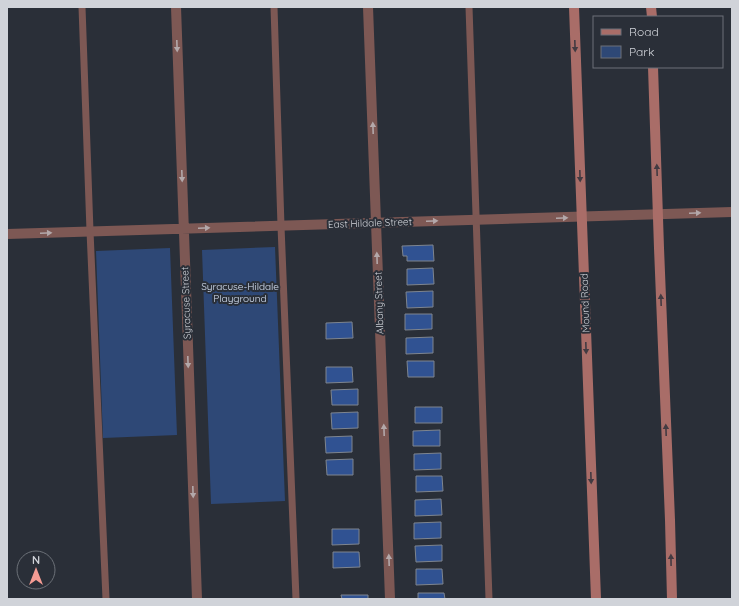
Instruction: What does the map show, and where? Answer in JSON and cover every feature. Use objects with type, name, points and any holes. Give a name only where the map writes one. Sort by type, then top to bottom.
[{"type":"main road","name":"Mound Road","points":[[574,7],[596,599]]},
{"type":"main road","points":[[653,68],[672,599]]},
{"type":"street","name":"Syracuse Street","points":[[176,7],[197,599]]},
{"type":"street","name":"Albany Street","points":[[368,7],[390,599]]},
{"type":"street","name":"East Hildale Street","points":[[7,234],[732,212]]},
{"type":"lane","points":[[82,7],[106,599]]},
{"type":"lane","points":[[274,7],[296,599]]},
{"type":"lane","points":[[469,7],[489,599]]},
{"type":"green space","name":"Syracuse-Hildale Playground","points":[[275,247],[285,501],[211,504],[202,250]]},
{"type":"green space","name":"Syracuse-Hildale Playground","points":[[170,248],[177,435],[103,438],[96,251]]},
{"type":"building","points":[[433,245],[434,261],[407,261],[407,256],[403,256],[402,246]]},
{"type":"building","points":[[433,268],[434,284],[407,285],[407,269]]},
{"type":"building","points":[[433,291],[433,307],[407,308],[406,292]]},
{"type":"building","points":[[405,314],[432,314],[432,329],[405,330]]},
{"type":"building","points":[[352,322],[353,338],[326,339],[326,323]]},
{"type":"building","points":[[433,337],[433,353],[406,354],[406,338]]},
{"type":"building","points":[[407,361],[434,361],[434,377],[408,377]]},
{"type":"building","points":[[326,367],[352,367],[353,382],[326,383]]},
{"type":"building","points":[[358,389],[358,405],[332,405],[331,390]]},
{"type":"building","points":[[415,407],[442,407],[442,423],[415,423]]},
{"type":"building","points":[[358,412],[358,428],[332,429],[331,413]]},
{"type":"building","points":[[440,430],[440,446],[413,446],[413,431]]},
{"type":"building","points":[[352,436],[352,452],[326,453],[325,437]]},
{"type":"building","points":[[441,453],[441,469],[414,470],[414,454]]},
{"type":"building","points":[[353,459],[353,475],[327,475],[326,460]]},
{"type":"building","points":[[416,476],[442,476],[443,491],[416,492]]},
{"type":"building","points":[[441,499],[442,515],[415,516],[415,500]]},
{"type":"building","points":[[441,522],[441,538],[414,539],[414,523]]},
{"type":"building","points":[[332,529],[359,529],[359,544],[332,545]]},
{"type":"building","points":[[442,545],[442,561],[416,562],[415,546]]},
{"type":"building","points":[[333,552],[359,552],[360,567],[333,568]]},
{"type":"building","points":[[416,569],[442,569],[443,584],[416,585]]},
{"type":"building","points":[[418,593],[444,593],[445,599],[418,599]]},
{"type":"building","points":[[341,595],[368,595],[368,599],[342,599]]}]
